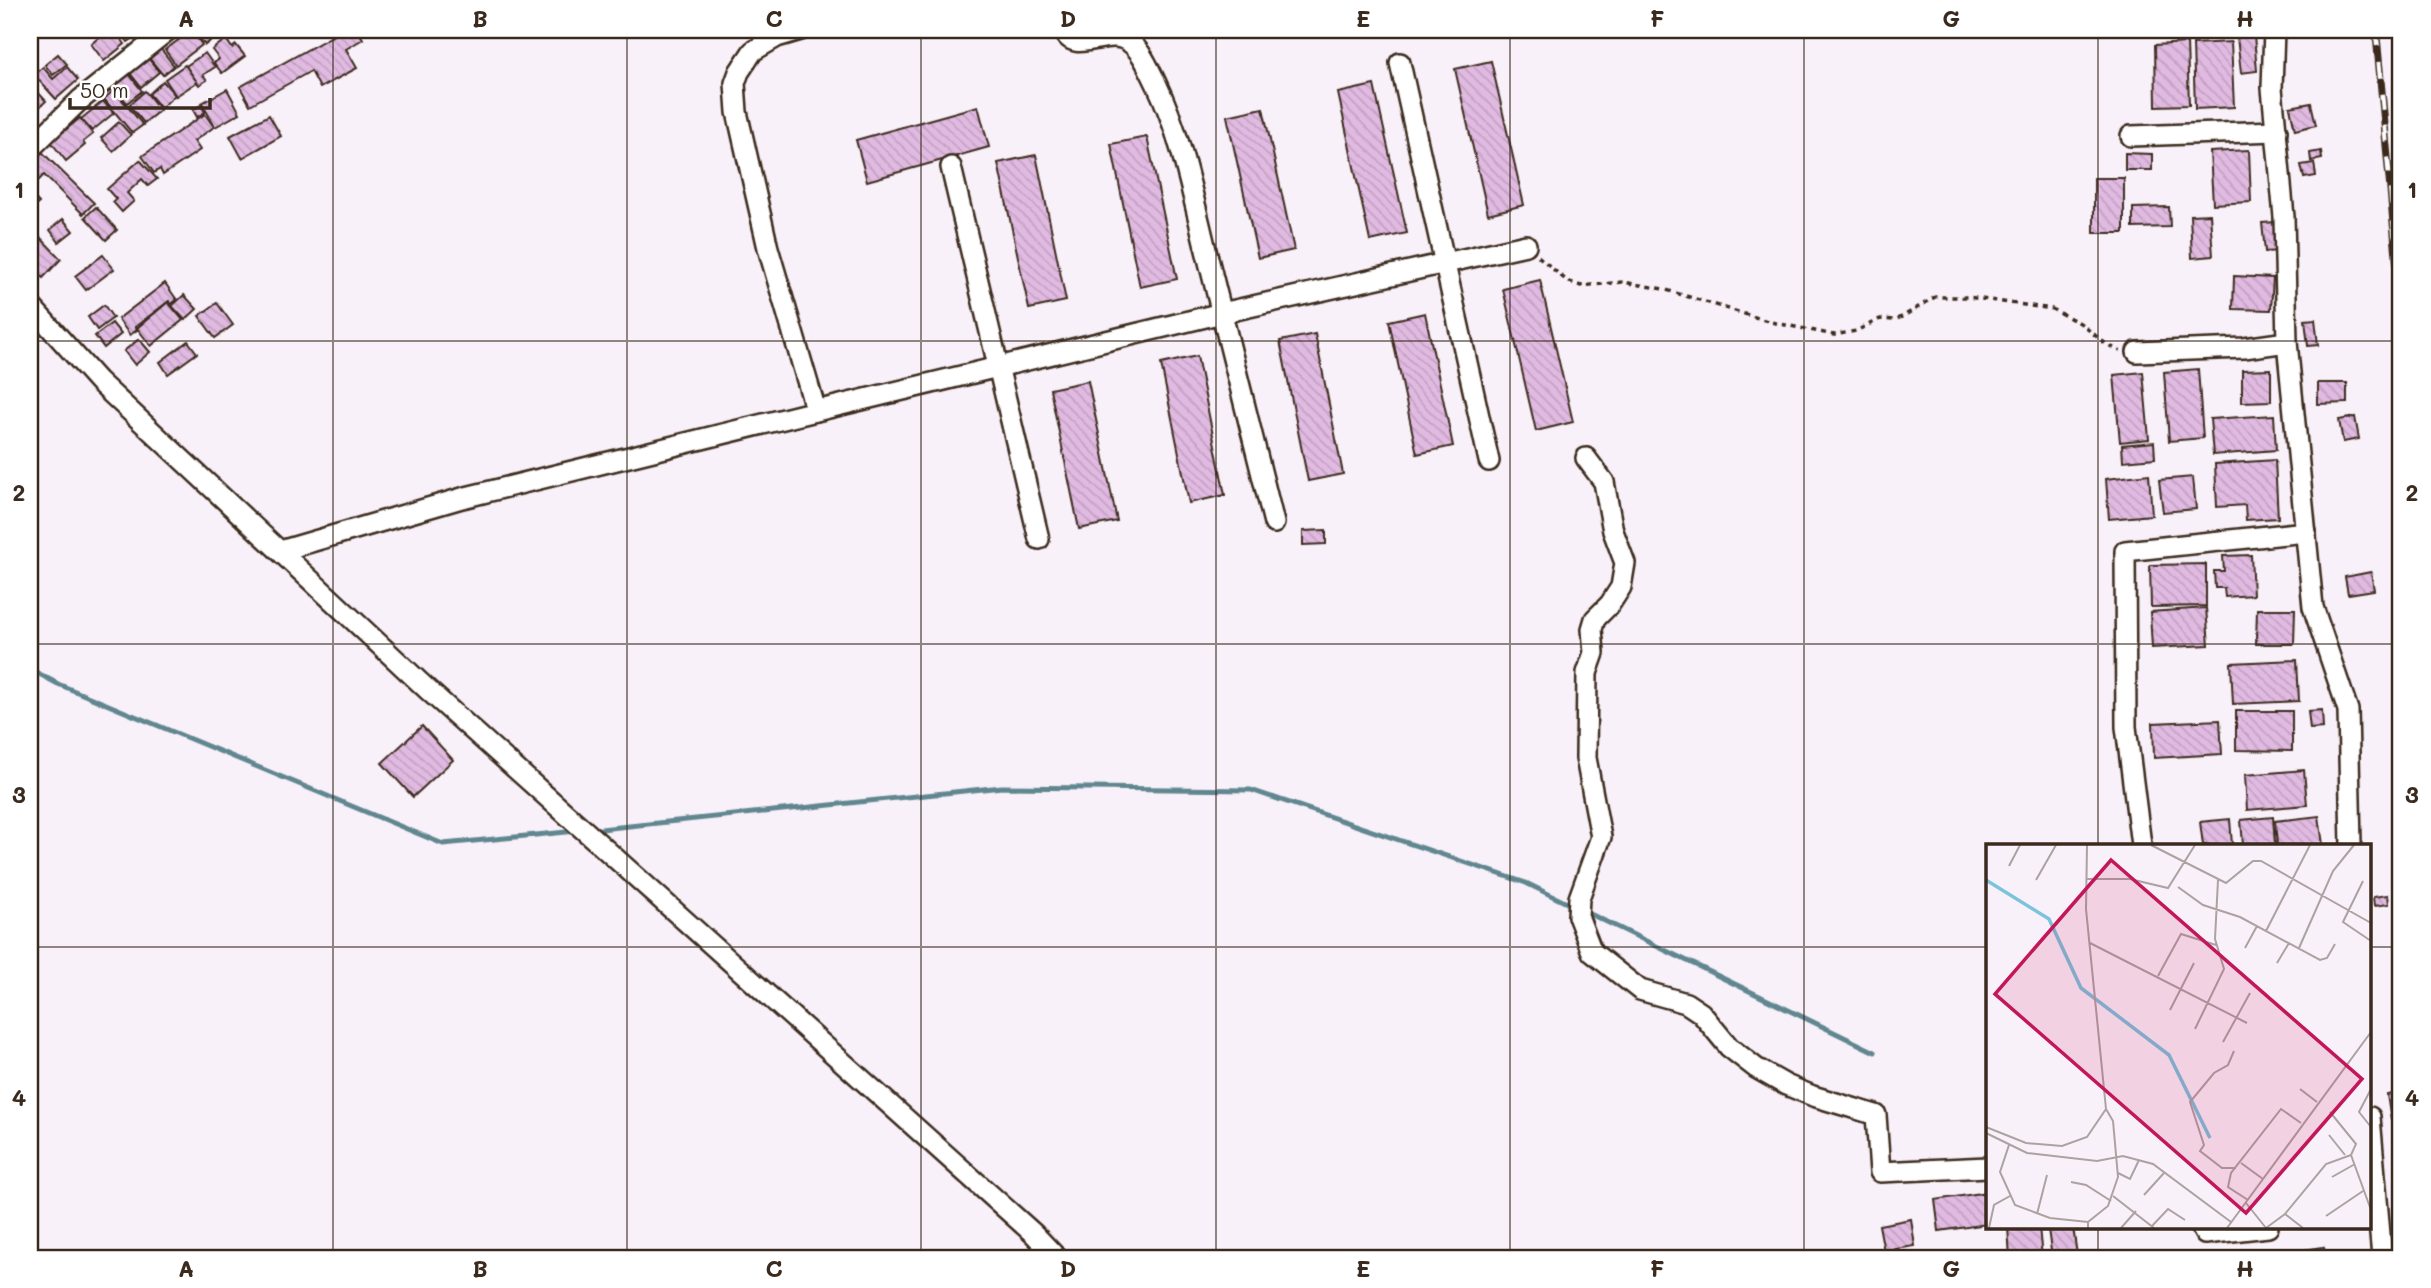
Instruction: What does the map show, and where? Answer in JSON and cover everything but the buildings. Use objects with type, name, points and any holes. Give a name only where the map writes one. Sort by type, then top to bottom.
[{"type":"street","points":[[30,149],[79,100],[168,30]]},
{"type":"street","points":[[801,30],[777,37],[753,51],[735,83],[737,112],[768,248],[816,411]]},
{"type":"street","points":[[1064,30],[1072,41],[1081,43],[1096,38],[1120,37],[1131,44],[1142,56],[1174,124],[1274,523]]},
{"type":"street","points":[[2274,30],[2272,88],[2284,217],[2287,342],[2313,607],[2348,709],[2351,844]]},
{"type":"street","points":[[1400,63],[1489,461]]},
{"type":"street","points":[[2131,136],[2277,131]]},
{"type":"street","points":[[951,167],[1039,539]]},
{"type":"street","points":[[280,551],[462,498],[816,411],[1222,313],[1526,245]]},
{"type":"street","points":[[30,305],[98,381],[428,690],[1034,1234],[1057,1258]]},
{"type":"street","points":[[2137,352],[2244,348],[2287,342]]},
{"type":"street","points":[[1586,458],[1604,482],[1613,531],[1625,563],[1621,587],[1610,604],[1595,619],[1592,629],[1594,653],[1587,673],[1586,758],[1601,837],[1579,898],[1578,916],[1592,952],[1640,990],[1686,1003],[1701,1013],[1729,1047],[1756,1068],[1813,1096],[1876,1115],[1880,1172],[1986,1167]]},
{"type":"street","points":[[2141,844],[2126,727],[2125,551],[2306,531]]},
{"type":"street","points":[[2372,1166],[2374,1214],[2391,1239],[2382,1258]]},
{"type":"street","points":[[2202,1228],[2205,1234],[2259,1228]]},
{"type":"path","points":[[1526,245],[1567,281],[1581,286],[1623,282],[1663,289],[1771,322],[1822,333],[1834,335],[1856,331],[1880,319],[1893,320],[1935,297],[1968,296],[2052,309],[2080,323],[2113,349],[2137,352]]},
{"type":"waterway","points":[[30,669],[58,684],[443,844],[577,831]]},
{"type":"waterway","points":[[591,830],[1002,787],[1251,790],[1526,883],[1573,906]]},
{"type":"waterway","points":[[1582,910],[1875,1052]]},
{"type":"railway","points":[[2376,30],[2401,306]]}]
